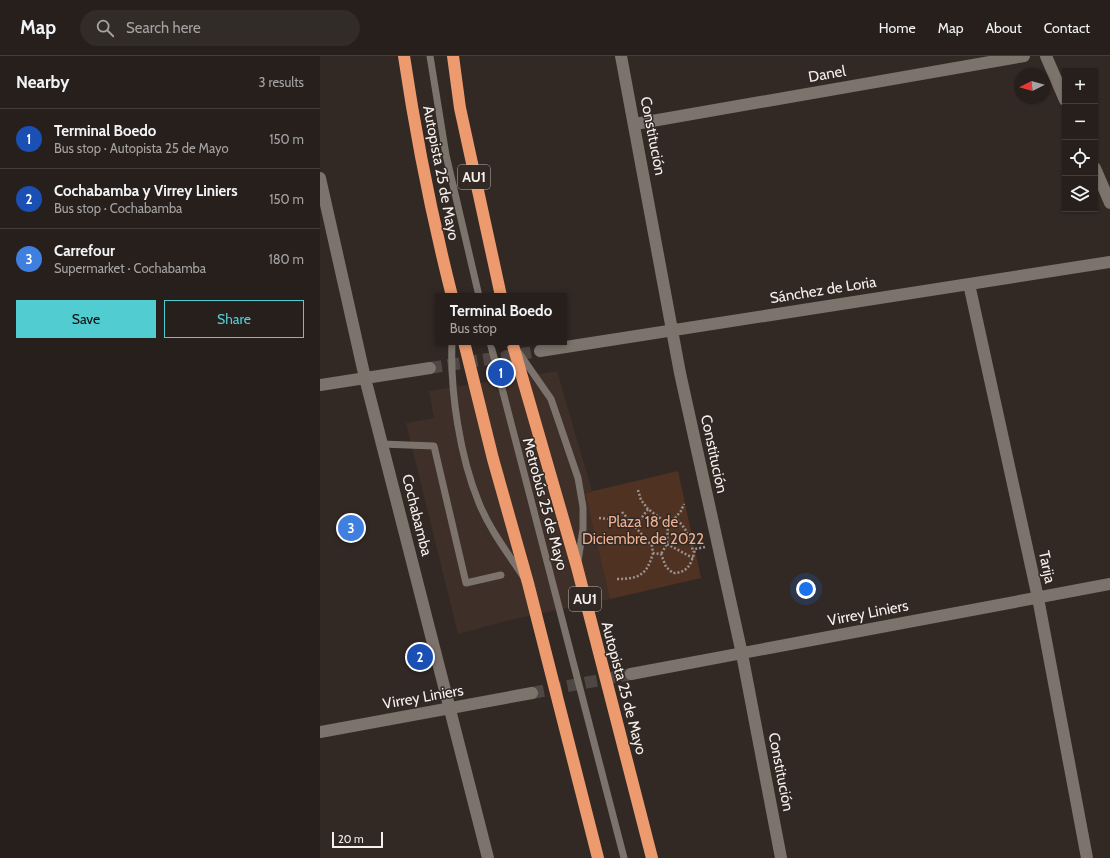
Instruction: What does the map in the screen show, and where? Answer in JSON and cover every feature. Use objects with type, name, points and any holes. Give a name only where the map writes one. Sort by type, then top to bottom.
[{"type":"highway","name":"Autopista 25 de Mayo","points":[[404,56],[413,116],[433,222],[451,293]]},
{"type":"highway","name":"Autopista 25 de Mayo","points":[[452,56],[463,123],[500,293]]},
{"type":"highway","points":[[465,345],[493,459],[528,583],[598,858]]},
{"type":"highway","name":"Autopista 25 de Mayo","points":[[513,345],[577,567],[652,858]]},
{"type":"street","name":"Constitución","points":[[621,56],[635,124],[672,329],[742,654],[781,858]]},
{"type":"street","name":"Danel","points":[[635,124],[1024,56]]},
{"type":"street","points":[[1046,56],[1062,93]]},
{"type":"street","points":[[1098,175],[1110,202]]},
{"type":"street","name":"Cochabamba","points":[[320,178],[365,378],[488,858]]},
{"type":"street","name":"Sánchez de Loria","points":[[540,351],[672,329],[1110,262]]},
{"type":"street","name":"Tarija","points":[[969,284],[1038,598],[1088,858]]},
{"type":"street","points":[[320,385],[430,368]]},
{"type":"street","name":"Virrey Liniers","points":[[631,674],[1110,584]]},
{"type":"street","name":"Virrey Liniers","points":[[320,732],[532,693]]},
{"type":"lane","points":[[430,56],[446,155],[478,293]]},
{"type":"lane","points":[[452,345],[451,374],[454,398],[469,474],[479,504],[494,534],[528,583]]},
{"type":"lane","name":"Metrobús 25 de Mayo","points":[[491,345],[624,858]]},
{"type":"lane","points":[[513,345],[551,399],[578,478],[583,507],[583,529],[577,567]]},
{"type":"lane","points":[[382,444],[434,446],[466,583],[501,575]]},
{"type":"path","points":[[638,490],[641,500],[648,509],[668,524]]},
{"type":"path","points":[[661,554],[667,544],[668,524],[681,511],[684,504]]},
{"type":"path","points":[[635,527],[648,509]]},
{"type":"path","points":[[617,579],[636,577],[643,574],[649,567],[653,553],[652,546],[622,512]]},
{"type":"path","points":[[599,518],[630,522]]},
{"type":"path","points":[[675,518],[690,536],[693,556]]},
{"type":"path","points":[[667,544],[693,556]]},
{"type":"path","points":[[661,554],[666,567],[673,573],[683,572],[688,568],[695,549],[718,544]]},
{"type":"path","points":[[653,553],[661,554]]},
{"type":"shaded area","points":[[557,371],[592,491],[585,493],[610,599],[514,619],[458,634],[406,423],[434,418],[429,391]]},
{"type":"green space","name":"Plaza 18 de Diciembre de 2022","points":[[678,471],[701,578],[610,599],[585,493]]},
{"type":"tunnel","points":[[430,368],[540,351]]},
{"type":"tunnel","points":[[532,693],[631,674]]},
{"type":"place","name":"Terminal Boedo","points":[[501,373]]},
{"type":"place","name":"Carrefour","points":[[351,528]]},
{"type":"place","name":"Cochabamba y Virrey Liniers","points":[[420,657]]}]
